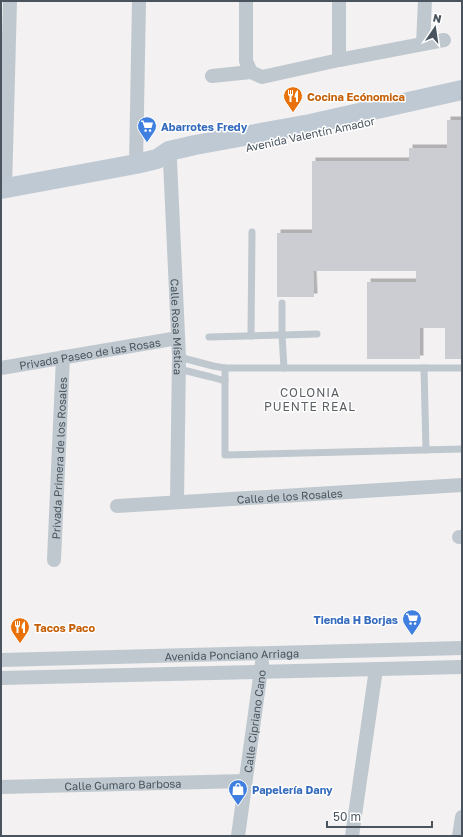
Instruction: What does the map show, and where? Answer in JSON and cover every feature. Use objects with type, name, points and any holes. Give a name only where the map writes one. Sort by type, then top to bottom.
[{"type":"main road","name":"Avenida Valentín Amador","points":[[165,157],[195,145],[310,124],[462,90]]},
{"type":"main road","name":"Avenida Valentín Amador","points":[[3,189],[136,164],[165,157],[318,134],[462,101]]},
{"type":"street","points":[[3,189],[10,1]]},
{"type":"street","points":[[136,164],[139,1]]},
{"type":"street","points":[[246,1],[246,61],[251,72]]},
{"type":"street","points":[[339,1],[339,60]]},
{"type":"street","points":[[423,44],[425,1]]},
{"type":"street","points":[[212,76],[251,72],[262,77],[339,60],[444,40]]},
{"type":"street","name":"Calle Rosa Mística","points":[[165,157],[179,363],[177,501]]},
{"type":"street","name":"Privada Paseo de las Rosas","points":[[1,368],[178,338]]},
{"type":"street","name":"Privada Primera de los Rosales","points":[[54,560],[63,357]]},
{"type":"street","name":"Calle de los Rosales","points":[[117,506],[177,501],[462,485]]},
{"type":"street","name":"Avenida Ponciano Arriaga","points":[[1,660],[462,648]]},
{"type":"street","name":"Calle Cipriano Cano","points":[[238,836],[263,653]]},
{"type":"street","points":[[103,657],[103,676]]},
{"type":"street","name":"Avenida Ponciano Arriaga","points":[[1,678],[462,667]]},
{"type":"street","points":[[352,836],[376,669]]},
{"type":"street","name":"Calle Gumaro Barbosa","points":[[1,787],[245,781]]},
{"type":"street","points":[[459,836],[462,817]]},
{"type":"lane","points":[[251,336],[252,232]]},
{"type":"lane","points":[[282,303],[284,368]]},
{"type":"lane","points":[[209,337],[316,334]]},
{"type":"lane","points":[[179,363],[225,368],[462,368]]},
{"type":"lane","points":[[179,363],[211,377],[225,381]]},
{"type":"lane","points":[[225,368],[225,455],[462,449]]},
{"type":"lane","points":[[424,368],[426,450]]},
{"type":"building","points":[[447,120],[462,120],[462,359],[445,359],[445,328],[420,328],[420,359],[367,359],[367,282],[416,282],[416,271],[313,271],[314,297],[277,297],[277,233],[312,233],[312,161],[409,161],[409,148],[447,148]]},
{"type":"place","name":"Cocina Ecónomica","points":[[293,113]]},
{"type":"place","name":"Abarrotes Fredy","points":[[147,143]]},
{"type":"place","name":"Tienda H Borjas","points":[[412,636]]},
{"type":"place","name":"Tacos Paco","points":[[20,644]]},
{"type":"place","name":"Papelería Dany","points":[[238,806]]},
{"type":"district","name":"COLONIA PUENTE REAL","points":[[310,399]]}]
